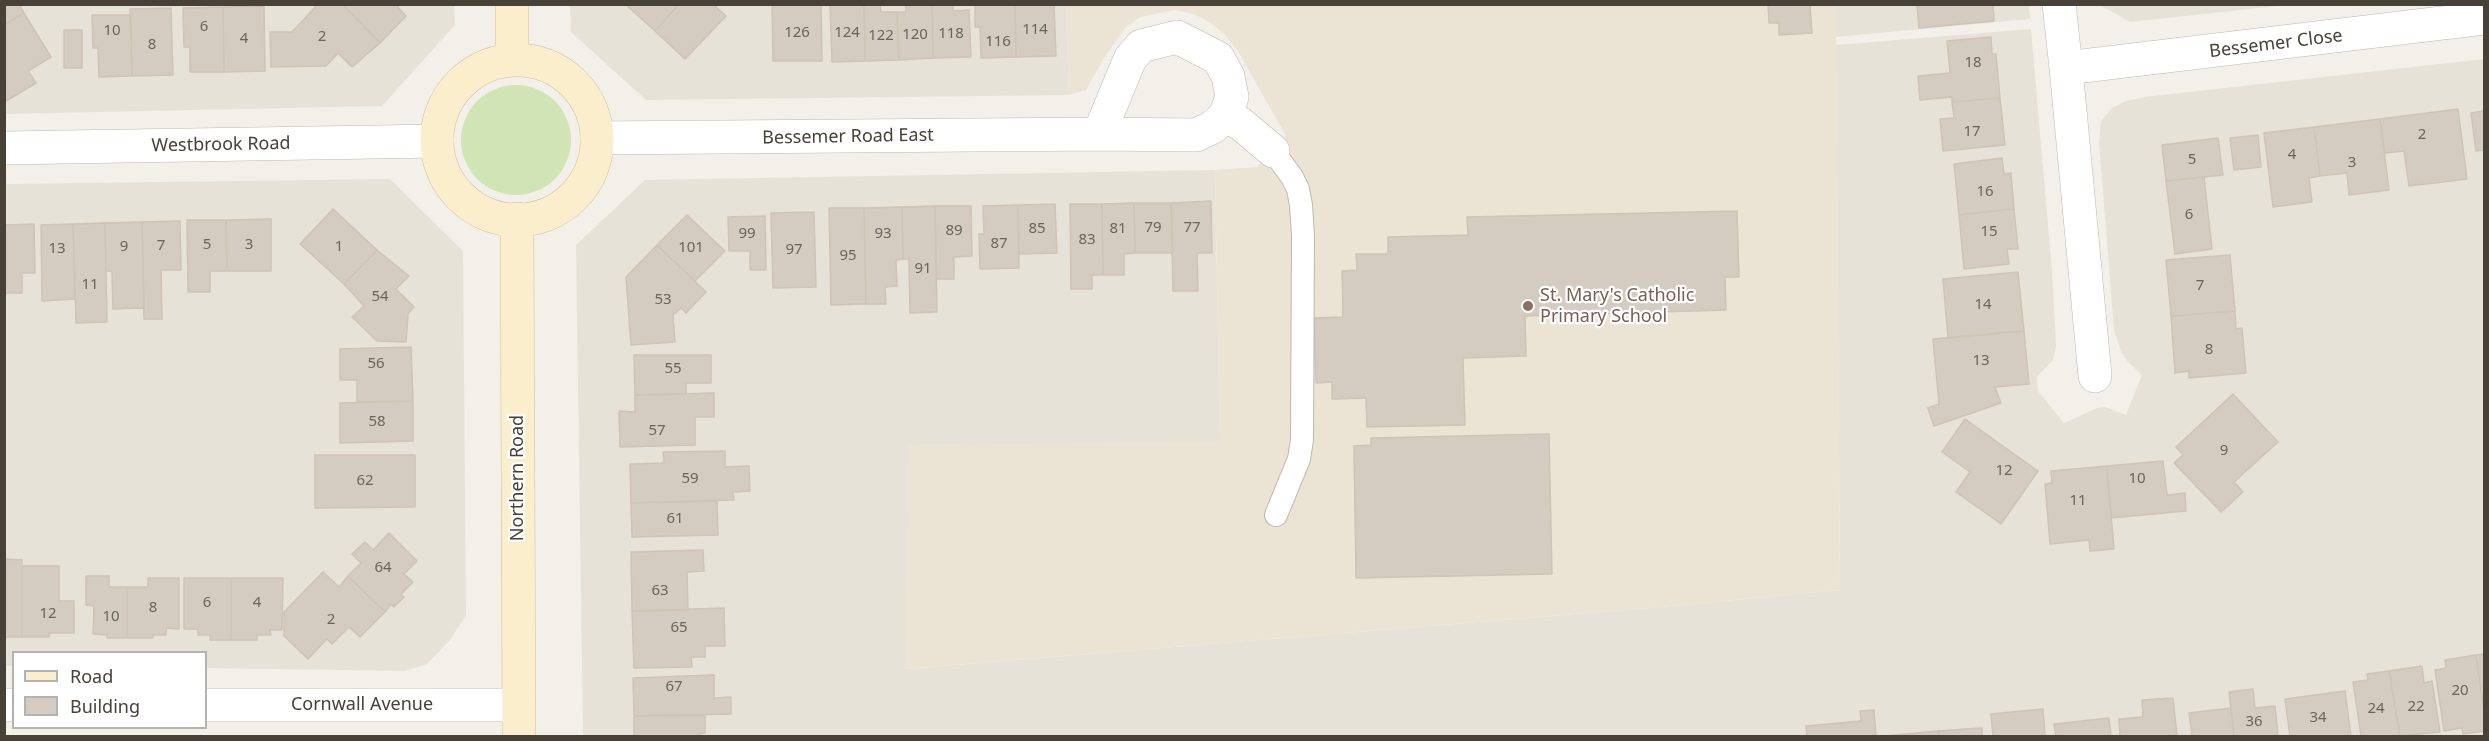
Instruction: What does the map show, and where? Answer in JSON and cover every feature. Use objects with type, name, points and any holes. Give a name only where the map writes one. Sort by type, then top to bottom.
[{"type":"street","points":[[512,4],[512,60]]},
{"type":"street","points":[[2060,4],[2095,376]]},
{"type":"street","name":"Bessemer Close","points":[[2066,68],[2484,18]]},
{"type":"street","points":[[1099,134],[1130,59],[1141,46],[1177,37],[1218,58],[1228,76],[1232,97],[1225,116],[1241,124],[1273,152]]},
{"type":"street","points":[[512,60],[534,62],[554,70],[572,82],[585,99],[594,118],[597,138],[593,165],[583,185],[567,203],[547,214],[517,219],[499,219],[475,209],[456,193],[443,172],[437,141],[439,122],[446,103],[458,86],[473,73],[492,64],[512,60]]},
{"type":"street","name":"Bessemer Road East","points":[[597,138],[1196,135],[1213,128],[1225,116]]},
{"type":"street","name":"Westbrook Road","points":[[4,148],[437,141]]},
{"type":"street","name":"Northern Road","points":[[517,219],[518,721]]},
{"type":"street","name":"Cornwall Avenue","points":[[207,705],[518,721]]},
{"type":"lane","points":[[1273,152],[1298,189],[1303,236],[1302,440],[1299,459],[1276,515]]},
{"type":"shaded area","points":[[454,4],[455,25],[382,106],[5,114],[4,5]]},
{"type":"shaded area","points":[[570,5],[1066,5],[1069,95],[646,100],[571,32]]},
{"type":"shaded area","name":"St. Mary's Catholic Primary School","points":[[1066,5],[1836,5],[1840,590],[1649,608],[905,669],[908,446],[1220,441],[1215,170],[1257,167],[1286,136],[1239,53],[1225,35],[1211,23],[1194,14],[1175,10],[1140,17],[1126,27],[1104,58],[1086,90],[1069,95]]},
{"type":"shaded area","points":[[1836,5],[2029,5],[2030,19],[1836,37]]},
{"type":"shaded area","points":[[2100,5],[2287,5],[2130,22]]},
{"type":"shaded area","points":[[2031,29],[2052,271],[2056,346],[2053,360],[2037,377],[2038,391],[2064,423],[2097,408],[2105,407],[2126,415],[2142,375],[2121,352],[2114,330],[2099,142],[2101,121],[2112,108],[2126,101],[2145,97],[2484,59],[2484,736],[583,736],[576,245],[645,180],[1215,170],[1220,442],[908,446],[906,669],[1649,608],[1840,590],[1836,45]]},
{"type":"shaded area","points":[[390,179],[463,251],[466,615],[450,640],[427,664],[405,671],[207,668],[207,651],[12,651],[12,666],[5,666],[4,184]]},
{"type":"green space","points":[[516,85],[537,89],[555,101],[567,119],[571,140],[567,161],[555,179],[537,191],[516,195],[495,191],[477,179],[465,161],[461,140],[465,119],[477,101],[495,89]]},
{"type":"building","points":[[4,4],[19,4],[24,13],[4,25]]},
{"type":"building","points":[[318,4],[342,4],[380,43],[352,67],[338,53],[326,66],[271,67],[270,32],[292,32]]},
{"type":"building","points":[[342,4],[395,4],[406,16],[380,43]]},
{"type":"building","points":[[625,4],[679,4],[655,31]]},
{"type":"building","points":[[679,4],[713,4],[726,16],[685,59],[655,31]]},
{"type":"building","points":[[772,4],[821,4],[822,61],[773,61]]},
{"type":"building","points":[[830,4],[864,4],[865,61],[832,62]]},
{"type":"building","points":[[864,4],[880,4],[881,12],[897,12],[899,60],[865,61]]},
{"type":"building","points":[[906,4],[932,4],[933,58],[899,60],[897,12],[906,12]]},
{"type":"building","points":[[932,4],[953,4],[953,11],[969,10],[971,57],[933,58]]},
{"type":"building","points":[[975,4],[1015,4],[1016,57],[981,58],[980,27],[975,27]]},
{"type":"building","points":[[1015,4],[1054,4],[1056,56],[1016,57]]},
{"type":"building","points":[[1768,4],[1810,4],[1812,33],[1779,35],[1779,23],[1769,23]]},
{"type":"building","points":[[1993,4],[1994,21],[1919,28],[1917,6]]},
{"type":"building","points":[[264,6],[265,71],[224,72],[223,7]]},
{"type":"building","points":[[223,7],[224,72],[190,72],[190,47],[184,47],[183,8]]},
{"type":"building","points":[[171,8],[173,75],[132,76],[130,9]]},
{"type":"building","points":[[24,13],[51,57],[28,71],[36,83],[6,101],[4,25]]},
{"type":"building","points":[[92,15],[131,15],[132,76],[99,77],[98,48],[93,48]]},
{"type":"building","points":[[64,30],[82,30],[82,68],[64,68]]},
{"type":"building","points":[[1991,37],[1992,54],[1996,54],[2000,98],[1952,102],[1952,97],[1920,100],[1918,76],[1950,73],[1947,41]]},
{"type":"building","points":[[2000,98],[2005,145],[1943,151],[1940,119],[1954,118],[1952,102]]},
{"type":"building","points":[[2458,109],[2467,179],[2409,186],[2404,151],[2385,153],[2380,119]]},
{"type":"building","points":[[2484,111],[2484,150],[2476,151],[2471,113]]},
{"type":"building","points":[[2380,119],[2389,190],[2349,195],[2347,173],[2320,176],[2314,127]]},
{"type":"building","points":[[2314,127],[2320,176],[2309,178],[2312,202],[2273,207],[2264,133]]},
{"type":"building","points":[[2258,135],[2261,167],[2234,170],[2230,138]]},
{"type":"building","points":[[2218,138],[2223,175],[2166,181],[2162,145]]},
{"type":"building","points":[[2002,158],[2004,174],[2011,173],[2014,209],[1959,215],[1954,164]]},
{"type":"building","points":[[2204,177],[2212,249],[2175,254],[2166,181]]},
{"type":"building","points":[[1211,201],[1212,253],[1197,253],[1198,291],[1173,291],[1171,203]]},
{"type":"building","points":[[1134,203],[1171,203],[1173,253],[1135,253]]},
{"type":"building","points":[[1134,203],[1135,253],[1124,254],[1124,275],[1103,275],[1102,204]]},
{"type":"building","points":[[1055,204],[1057,253],[1019,254],[1018,205]]},
{"type":"building","points":[[1070,204],[1102,204],[1103,275],[1092,275],[1092,289],[1071,289]]},
{"type":"building","points":[[1018,205],[1019,268],[980,269],[979,234],[984,234],[983,206]]},
{"type":"building","points":[[935,206],[971,206],[972,256],[954,257],[954,279],[936,279]]},
{"type":"building","points":[[935,206],[937,312],[910,313],[909,259],[903,259],[902,207]]},
{"type":"building","points":[[902,207],[903,259],[896,260],[897,286],[885,287],[886,304],[866,304],[864,208]]},
{"type":"building","points":[[829,208],[864,208],[866,304],[831,305]]},
{"type":"building","points":[[333,209],[377,250],[344,284],[300,244]]},
{"type":"building","points":[[2014,209],[2018,249],[2007,249],[2009,264],[1964,269],[1959,215]]},
{"type":"building","points":[[1737,211],[1739,277],[1725,277],[1726,310],[1525,316],[1526,356],[1463,358],[1465,425],[1367,427],[1366,398],[1332,399],[1332,382],[1316,383],[1314,318],[1343,317],[1342,271],[1357,270],[1356,254],[1388,254],[1388,237],[1468,235],[1467,217]]},
{"type":"building","points":[[814,212],[816,287],[773,288],[771,213]]},
{"type":"building","points":[[687,215],[725,251],[695,281],[657,245]]},
{"type":"building","points":[[765,216],[766,270],[750,270],[750,251],[729,251],[728,217]]},
{"type":"building","points":[[271,219],[271,271],[227,271],[226,220]]},
{"type":"building","points":[[187,220],[226,220],[227,271],[210,271],[210,292],[188,292]]},
{"type":"building","points":[[180,221],[181,270],[161,270],[162,319],[144,319],[142,222]]},
{"type":"building","points":[[142,222],[144,308],[113,309],[112,271],[106,271],[105,223]]},
{"type":"building","points":[[105,223],[107,322],[76,323],[73,224]]},
{"type":"building","points":[[34,224],[35,273],[22,273],[22,293],[4,293],[4,225]]},
{"type":"building","points":[[73,224],[75,299],[42,301],[41,225]]},
{"type":"building","points":[[657,245],[706,292],[686,313],[681,308],[673,315],[675,342],[631,345],[626,277]]},
{"type":"building","points":[[377,250],[409,276],[396,289],[414,307],[408,314],[406,342],[377,341],[352,317],[364,306],[344,284]]},
{"type":"building","points":[[2230,255],[2235,311],[2171,316],[2166,260]]},
{"type":"building","points":[[2018,272],[2024,331],[1948,338],[1943,279]]},
{"type":"building","points":[[2235,311],[2236,329],[2242,328],[2246,373],[2189,378],[2189,371],[2175,373],[2171,316]]},
{"type":"building","points":[[2024,331],[2029,384],[1995,387],[2001,403],[1934,426],[1928,408],[1939,404],[1933,339]]},
{"type":"building","points":[[411,347],[413,401],[357,402],[357,380],[340,380],[340,349]]},
{"type":"building","points":[[634,355],[711,355],[711,383],[686,383],[686,394],[635,395]]},
{"type":"building","points":[[714,393],[714,417],[695,417],[695,445],[620,447],[619,411],[635,412],[635,395]]},
{"type":"building","points":[[2233,394],[2278,442],[2234,482],[2243,492],[2221,512],[2174,463],[2183,455],[2176,447]]},
{"type":"building","points":[[413,401],[413,441],[340,443],[340,403]]},
{"type":"building","points":[[1965,419],[2038,471],[2001,524],[1956,492],[1970,472],[1942,452]]},
{"type":"building","points":[[1549,434],[1552,574],[1356,578],[1354,446],[1371,445],[1371,438]]},
{"type":"building","points":[[725,451],[725,467],[749,466],[750,491],[733,492],[734,500],[631,503],[630,464],[664,463],[663,452]]},
{"type":"building","points":[[315,455],[415,455],[415,507],[315,508]]},
{"type":"building","points":[[2163,461],[2167,495],[2185,493],[2186,511],[2111,518],[2107,466]]},
{"type":"building","points":[[2107,466],[2114,549],[2090,551],[2089,540],[2050,544],[2045,484],[2052,483],[2051,471]]},
{"type":"building","points":[[717,501],[718,535],[632,537],[631,503]]},
{"type":"building","points":[[389,533],[417,561],[404,574],[413,582],[401,594],[404,597],[394,607],[391,604],[385,612],[348,576],[361,563],[352,554],[365,542],[373,550]]},
{"type":"building","points":[[703,550],[704,571],[687,572],[688,610],[632,611],[631,552]]},
{"type":"building","points":[[4,559],[22,560],[22,637],[4,637]]},
{"type":"building","points":[[22,566],[59,566],[59,601],[74,601],[74,633],[49,633],[49,637],[22,637]]},
{"type":"building","points":[[323,572],[339,587],[348,576],[385,612],[360,637],[349,627],[332,644],[327,639],[308,659],[284,636],[284,612]]},
{"type":"building","points":[[86,576],[109,576],[109,587],[127,587],[127,638],[107,638],[107,635],[93,634],[94,606],[86,605]]},
{"type":"building","points":[[148,578],[179,578],[179,629],[166,628],[166,635],[153,635],[153,638],[127,638],[127,587],[148,587]]},
{"type":"building","points":[[184,578],[231,578],[231,640],[210,640],[210,635],[198,635],[198,629],[184,629]]},
{"type":"building","points":[[231,578],[283,578],[282,630],[270,630],[271,635],[257,635],[257,640],[231,640]]},
{"type":"building","points":[[724,608],[725,646],[705,646],[705,657],[691,657],[692,667],[634,668],[632,611]]},
{"type":"building","points":[[2484,654],[2484,712],[2476,655]]},
{"type":"building","points":[[2476,655],[2484,712],[2484,731],[2463,734],[2462,728],[2444,731],[2435,670],[2446,668],[2445,660]]},
{"type":"building","points":[[2422,666],[2424,683],[2432,681],[2440,732],[2400,736],[2389,671]]},
{"type":"building","points":[[2389,671],[2400,736],[2361,736],[2353,682],[2368,680],[2367,674]]},
{"type":"building","points":[[714,675],[714,698],[731,697],[731,714],[634,716],[633,678]]},
{"type":"building","points":[[2253,689],[2255,708],[2275,706],[2278,736],[2234,736],[2229,692]]},
{"type":"building","points":[[2345,691],[2351,736],[2290,736],[2285,699]]},
{"type":"building","points":[[2173,698],[2177,736],[2120,736],[2119,719],[2143,717],[2142,700]]},
{"type":"building","points":[[2231,708],[2234,736],[2192,736],[2189,713]]},
{"type":"building","points":[[2043,709],[2045,736],[1993,736],[1991,714]]},
{"type":"building","points":[[1874,710],[1876,736],[1807,736],[1806,726],[1861,721],[1860,711]]},
{"type":"building","points":[[705,715],[705,733],[698,734],[698,736],[634,736],[634,716]]},
{"type":"building","points":[[2109,718],[2111,736],[2056,736],[2054,724]]},
{"type":"building","points":[[1982,728],[1982,736],[1939,736],[1938,731]]},
{"type":"building","points":[[1938,731],[1939,736],[1884,736]]},
{"type":"place","name":"St. Mary's Catholic Primary School","points":[[1528,306]]}]
